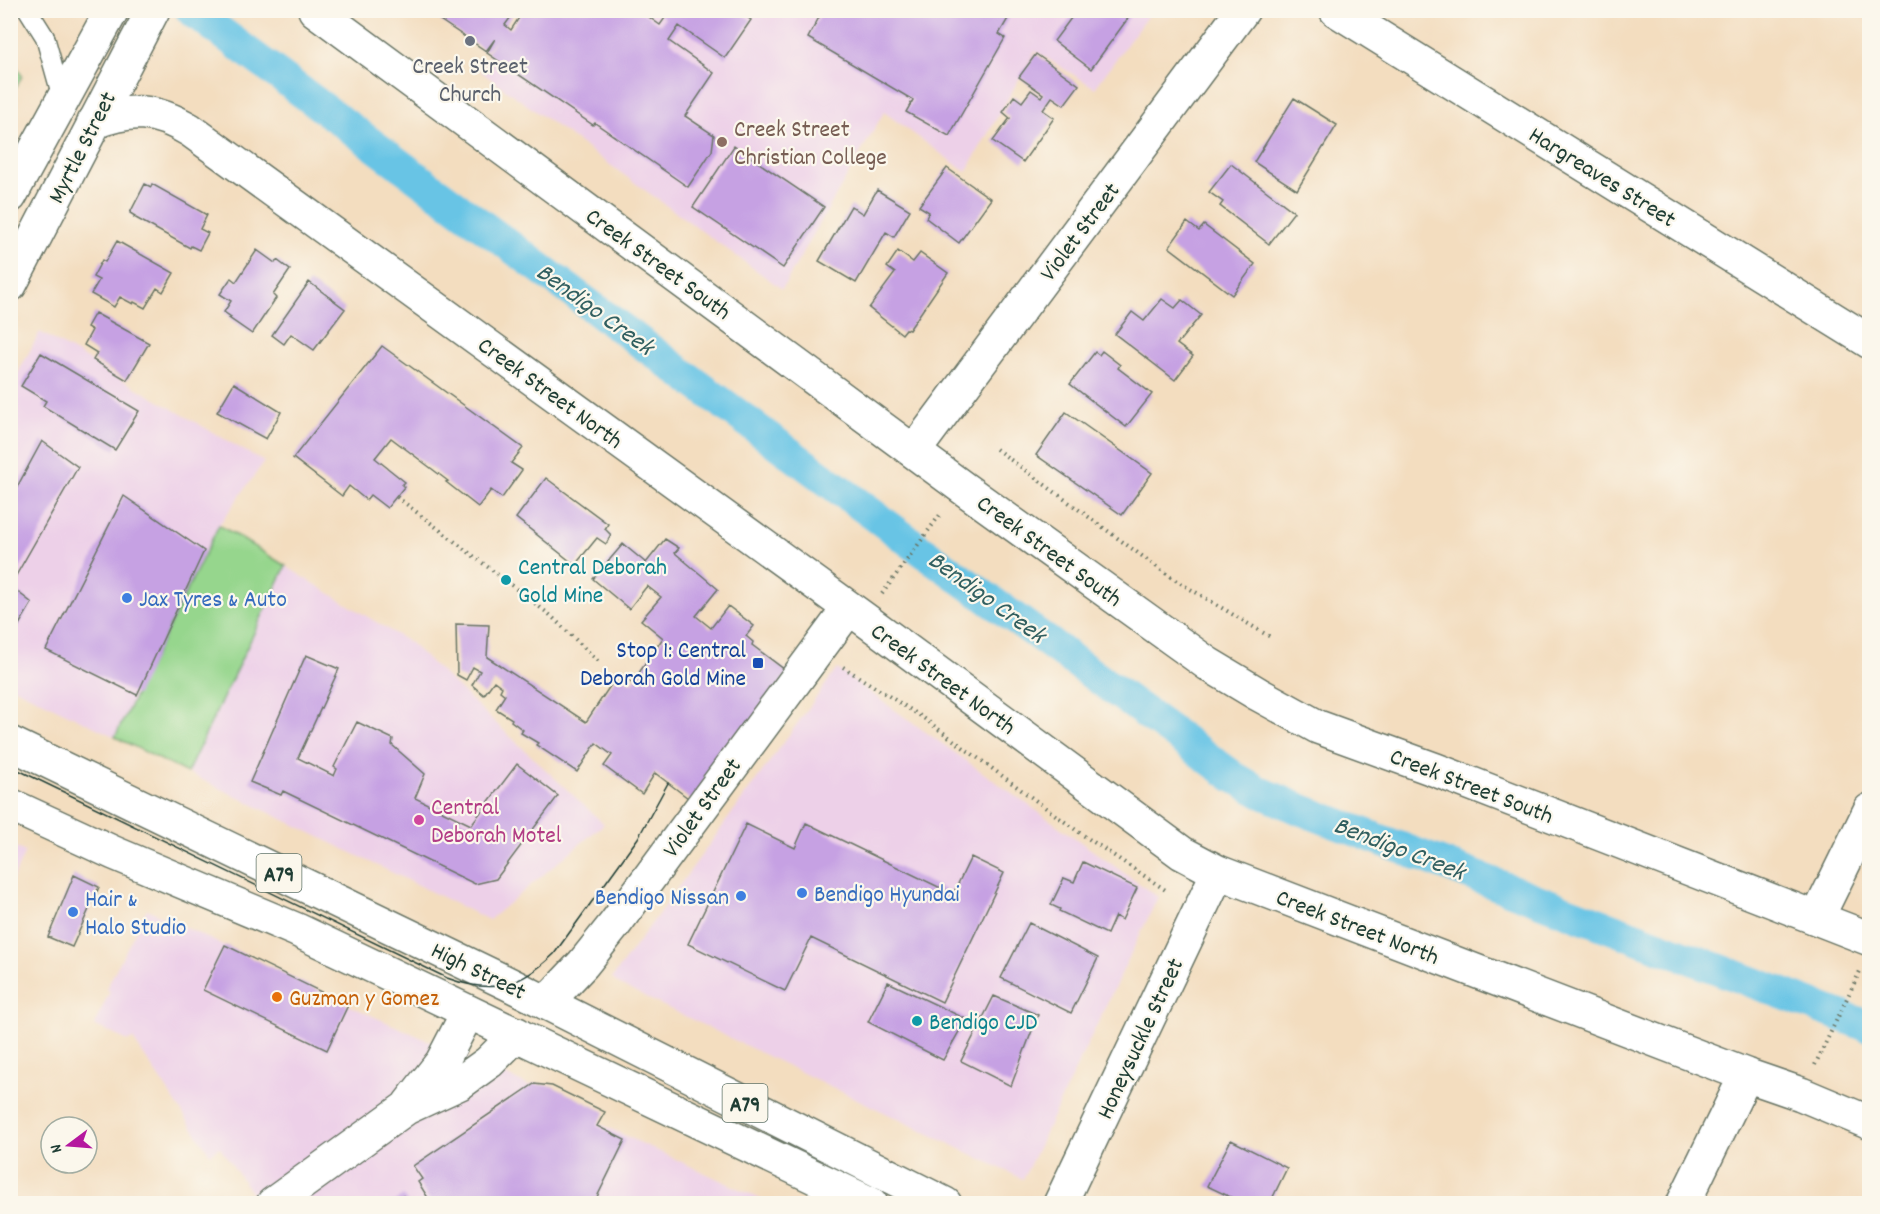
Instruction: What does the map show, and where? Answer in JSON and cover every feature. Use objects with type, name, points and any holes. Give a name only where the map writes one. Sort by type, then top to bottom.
[{"type":"main road","name":"Myrtle Street","points":[[10,285],[153,10]]},
{"type":"main road","name":"Creek Street South","points":[[315,10],[915,450],[963,488],[1208,664],[1286,711],[1318,727],[1436,770],[1869,939]]},
{"type":"main road","name":"Violet Street","points":[[915,450],[1243,10]]},
{"type":"main road","name":"Hargreaves Street","points":[[1336,10],[1869,342]]},
{"type":"main road","name":"Myrtle Street","points":[[10,196],[110,14]]},
{"type":"main road","name":"Creek Street North","points":[[94,122],[121,113],[143,112],[165,117],[190,130],[849,608],[1182,853],[1218,872],[1746,1075],[1801,1094],[1869,1123]]},
{"type":"main road","name":"Violet Street","points":[[273,1203],[406,1108],[460,1083],[482,1068],[518,1034],[583,964],[615,924],[849,608]]},
{"type":"main road","name":"High Street","points":[[10,743],[486,973],[945,1203]]},
{"type":"main road","name":"High Street","points":[[10,805],[114,854],[259,914],[518,1034],[871,1203]]},
{"type":"main road","points":[[1817,918],[1869,810]]},
{"type":"main road","points":[[259,914],[274,870]]},
{"type":"main road","name":"Honeysuckle Street","points":[[1060,1203],[1218,872]]},
{"type":"main road","name":"Violet Street","points":[[406,1108],[442,1062],[486,973]]},
{"type":"main road","points":[[1683,1203],[1746,1075]]},
{"type":"lane","points":[[28,10],[45,37],[63,99]]},
{"type":"path","points":[[996,449],[1172,578],[1272,638]]},
{"type":"path","points":[[397,497],[550,615],[599,662]]},
{"type":"path","points":[[891,581],[942,512]]},
{"type":"path","points":[[838,663],[922,717],[1080,833],[1167,891]]},
{"type":"path","points":[[1820,1054],[1856,979]]},
{"type":"shaded area","name":"Creek Street Christian College","points":[[522,11],[1151,11],[1095,88],[1035,51],[966,172],[884,112],[782,289],[480,71]]},
{"type":"shaded area","points":[[40,332],[264,462],[219,525],[410,643],[604,824],[489,920],[11,686],[10,388]]},
{"type":"shaded area","points":[[837,669],[1158,897],[1023,1179],[618,984],[612,978]]},
{"type":"shaded area","points":[[11,845],[25,852],[11,883]]},
{"type":"shaded area","points":[[147,909],[348,1005],[529,1086],[540,1098],[545,1098],[769,1203],[258,1203],[220,1147],[210,1154],[133,1039],[128,1041],[94,1025],[110,991],[106,989]]},
{"type":"green space","points":[[10,56],[22,76],[11,96]]},
{"type":"green space","points":[[219,525],[286,566],[187,773],[115,737]]},
{"type":"building","points":[[425,10],[516,10],[505,25],[511,30],[524,10],[639,10],[660,25],[665,18],[655,10],[737,10],[751,20],[725,58],[679,26],[669,41],[714,73],[685,116],[714,135],[712,151],[688,187],[487,53],[495,39],[486,51]]},
{"type":"building","points":[[774,10],[795,10],[792,14],[788,11],[783,17]]},
{"type":"building","points":[[823,10],[1013,10],[999,34],[1005,38],[949,136],[906,112],[913,100],[808,38]]},
{"type":"building","points":[[1077,10],[1134,10],[1091,69],[1054,41]]},
{"type":"building","points":[[1036,54],[1079,85],[1064,105],[1052,97],[1043,110],[1054,118],[1023,162],[993,141],[1010,118],[1003,112],[1014,96],[1022,102],[1031,90],[1041,97],[1043,94],[1019,77]]},
{"type":"building","points":[[1294,98],[1337,125],[1297,190],[1254,162]]},
{"type":"building","points":[[734,146],[824,207],[783,268],[693,207]]},
{"type":"building","points":[[1231,164],[1294,212],[1269,244],[1220,206],[1223,202],[1209,192]]},
{"type":"building","points":[[947,168],[991,199],[959,243],[926,218],[929,212],[919,206]]},
{"type":"building","points":[[145,184],[151,187],[152,184],[207,215],[200,229],[208,233],[199,250],[191,246],[190,248],[130,213]]},
{"type":"building","points":[[877,190],[910,210],[894,237],[886,232],[856,283],[819,261],[851,206],[863,214]]},
{"type":"building","points":[[1187,222],[1199,231],[1204,225],[1255,264],[1232,295],[1169,247]]},
{"type":"building","points":[[117,241],[174,273],[163,292],[157,288],[145,308],[120,297],[114,307],[91,294],[99,280],[93,277],[102,260],[105,262]]},
{"type":"building","points":[[257,250],[275,263],[277,260],[290,270],[273,295],[276,298],[252,334],[224,312],[231,301],[220,294],[231,278],[236,282]]},
{"type":"building","points":[[898,251],[913,262],[920,253],[948,273],[909,330],[906,329],[902,334],[869,308],[895,273],[887,267]]},
{"type":"building","points":[[309,282],[345,309],[314,350],[291,334],[284,344],[272,335]]},
{"type":"building","points":[[1162,299],[1175,308],[1182,300],[1201,315],[1177,344],[1193,356],[1175,380],[1115,334],[1132,312],[1144,321]]},
{"type":"building","points":[[95,313],[149,343],[127,380],[93,360],[97,353],[84,345],[92,330],[87,327]]},
{"type":"building","points":[[382,346],[523,448],[511,463],[522,470],[502,498],[491,490],[478,507],[391,438],[375,458],[405,482],[402,485],[404,487],[387,508],[370,495],[366,500],[349,486],[342,496],[293,458]]},
{"type":"building","points":[[1102,351],[1120,365],[1118,368],[1152,394],[1126,427],[1070,384],[1095,352],[1099,355]]},
{"type":"building","points":[[41,353],[139,411],[115,450],[43,406],[46,401],[21,386]]},
{"type":"building","points":[[234,383],[281,412],[266,439],[217,412]]},
{"type":"building","points":[[1066,412],[1152,473],[1122,515],[1036,455]]},
{"type":"building","points":[[42,441],[78,467],[10,586],[10,500]]},
{"type":"building","points":[[546,478],[608,524],[605,529],[611,535],[606,544],[597,538],[575,565],[516,518]]},
{"type":"building","points":[[124,496],[204,551],[137,695],[46,650]]},
{"type":"building","points":[[665,539],[679,548],[675,553],[718,589],[696,616],[711,628],[728,606],[754,626],[746,636],[753,642],[752,645],[789,673],[692,801],[655,773],[642,794],[604,766],[612,755],[596,743],[577,772],[536,745],[538,743],[521,733],[523,730],[511,721],[512,719],[496,709],[505,695],[500,691],[502,687],[494,681],[484,695],[472,685],[480,671],[473,667],[466,680],[457,675],[456,624],[489,625],[487,657],[586,722],[618,674],[632,683],[663,638],[641,620],[661,597],[647,586],[629,609],[593,579],[623,544],[646,563]]},
{"type":"building","points":[[10,586],[32,603],[10,640]]},
{"type":"building","points":[[306,655],[339,669],[298,758],[334,776],[337,769],[334,767],[357,722],[393,739],[392,745],[425,774],[415,798],[471,825],[517,764],[558,796],[496,879],[475,884],[283,791],[281,795],[250,782]]},
{"type":"building","points":[[806,823],[953,894],[971,857],[1004,873],[942,1002],[811,938],[785,991],[688,944],[746,824],[795,848]]},
{"type":"building","points":[[1083,862],[1137,888],[1122,920],[1115,916],[1107,934],[1051,905],[1064,878],[1074,882]]},
{"type":"building","name":"Hair & Halo Studio","points":[[74,875],[99,887],[72,947],[48,937]]},
{"type":"building","points":[[1029,923],[1098,958],[1071,1013],[1001,978]]},
{"type":"building","points":[[225,945],[348,1005],[327,1050],[203,990]]},
{"type":"building","name":"Bendigo CJD","points":[[888,982],[966,1019],[943,1060],[868,1022]]},
{"type":"building","points":[[994,996],[1038,1015],[1011,1086],[961,1061]]},
{"type":"building","points":[[534,1084],[552,1086],[605,1112],[597,1126],[625,1140],[594,1203],[575,1203],[562,1198],[560,1203],[426,1203],[430,1201],[418,1182],[422,1179],[413,1166]]},
{"type":"building","points":[[1231,1140],[1287,1168],[1270,1203],[1243,1203],[1207,1186]]},
{"type":"building","points":[[403,1196],[408,1203],[392,1203]]},
{"type":"waterway","name":"Bendigo Creek","points":[[191,10],[921,550],[1234,777],[1260,792],[1302,810],[1870,1027]]},
{"type":"tram line","points":[[10,766],[447,978],[492,987],[517,981],[542,965],[554,954],[638,838],[668,783]]},
{"type":"place","name":"Creek Street Church","points":[[470,41]]},
{"type":"place","name":"Creek Street Christian College","points":[[722,142]]},
{"type":"place","name":"Central Deborah Gold Mine","points":[[506,580]]},
{"type":"place","name":"Jax Tyres & Auto","points":[[127,598]]},
{"type":"place","name":"Stop 1: Central Deborah Gold Mine","points":[[758,663]]},
{"type":"place","name":"Central Deborah Motel","points":[[419,820]]},
{"type":"place","name":"Bendigo Hyundai","points":[[802,893]]},
{"type":"place","name":"Bendigo Nissan","points":[[741,896]]},
{"type":"place","name":"Hair & Halo Studio","points":[[73,912]]},
{"type":"place","name":"Guzman y Gomez","points":[[277,997]]},
{"type":"place","name":"Bendigo CJD","points":[[917,1021]]}]
